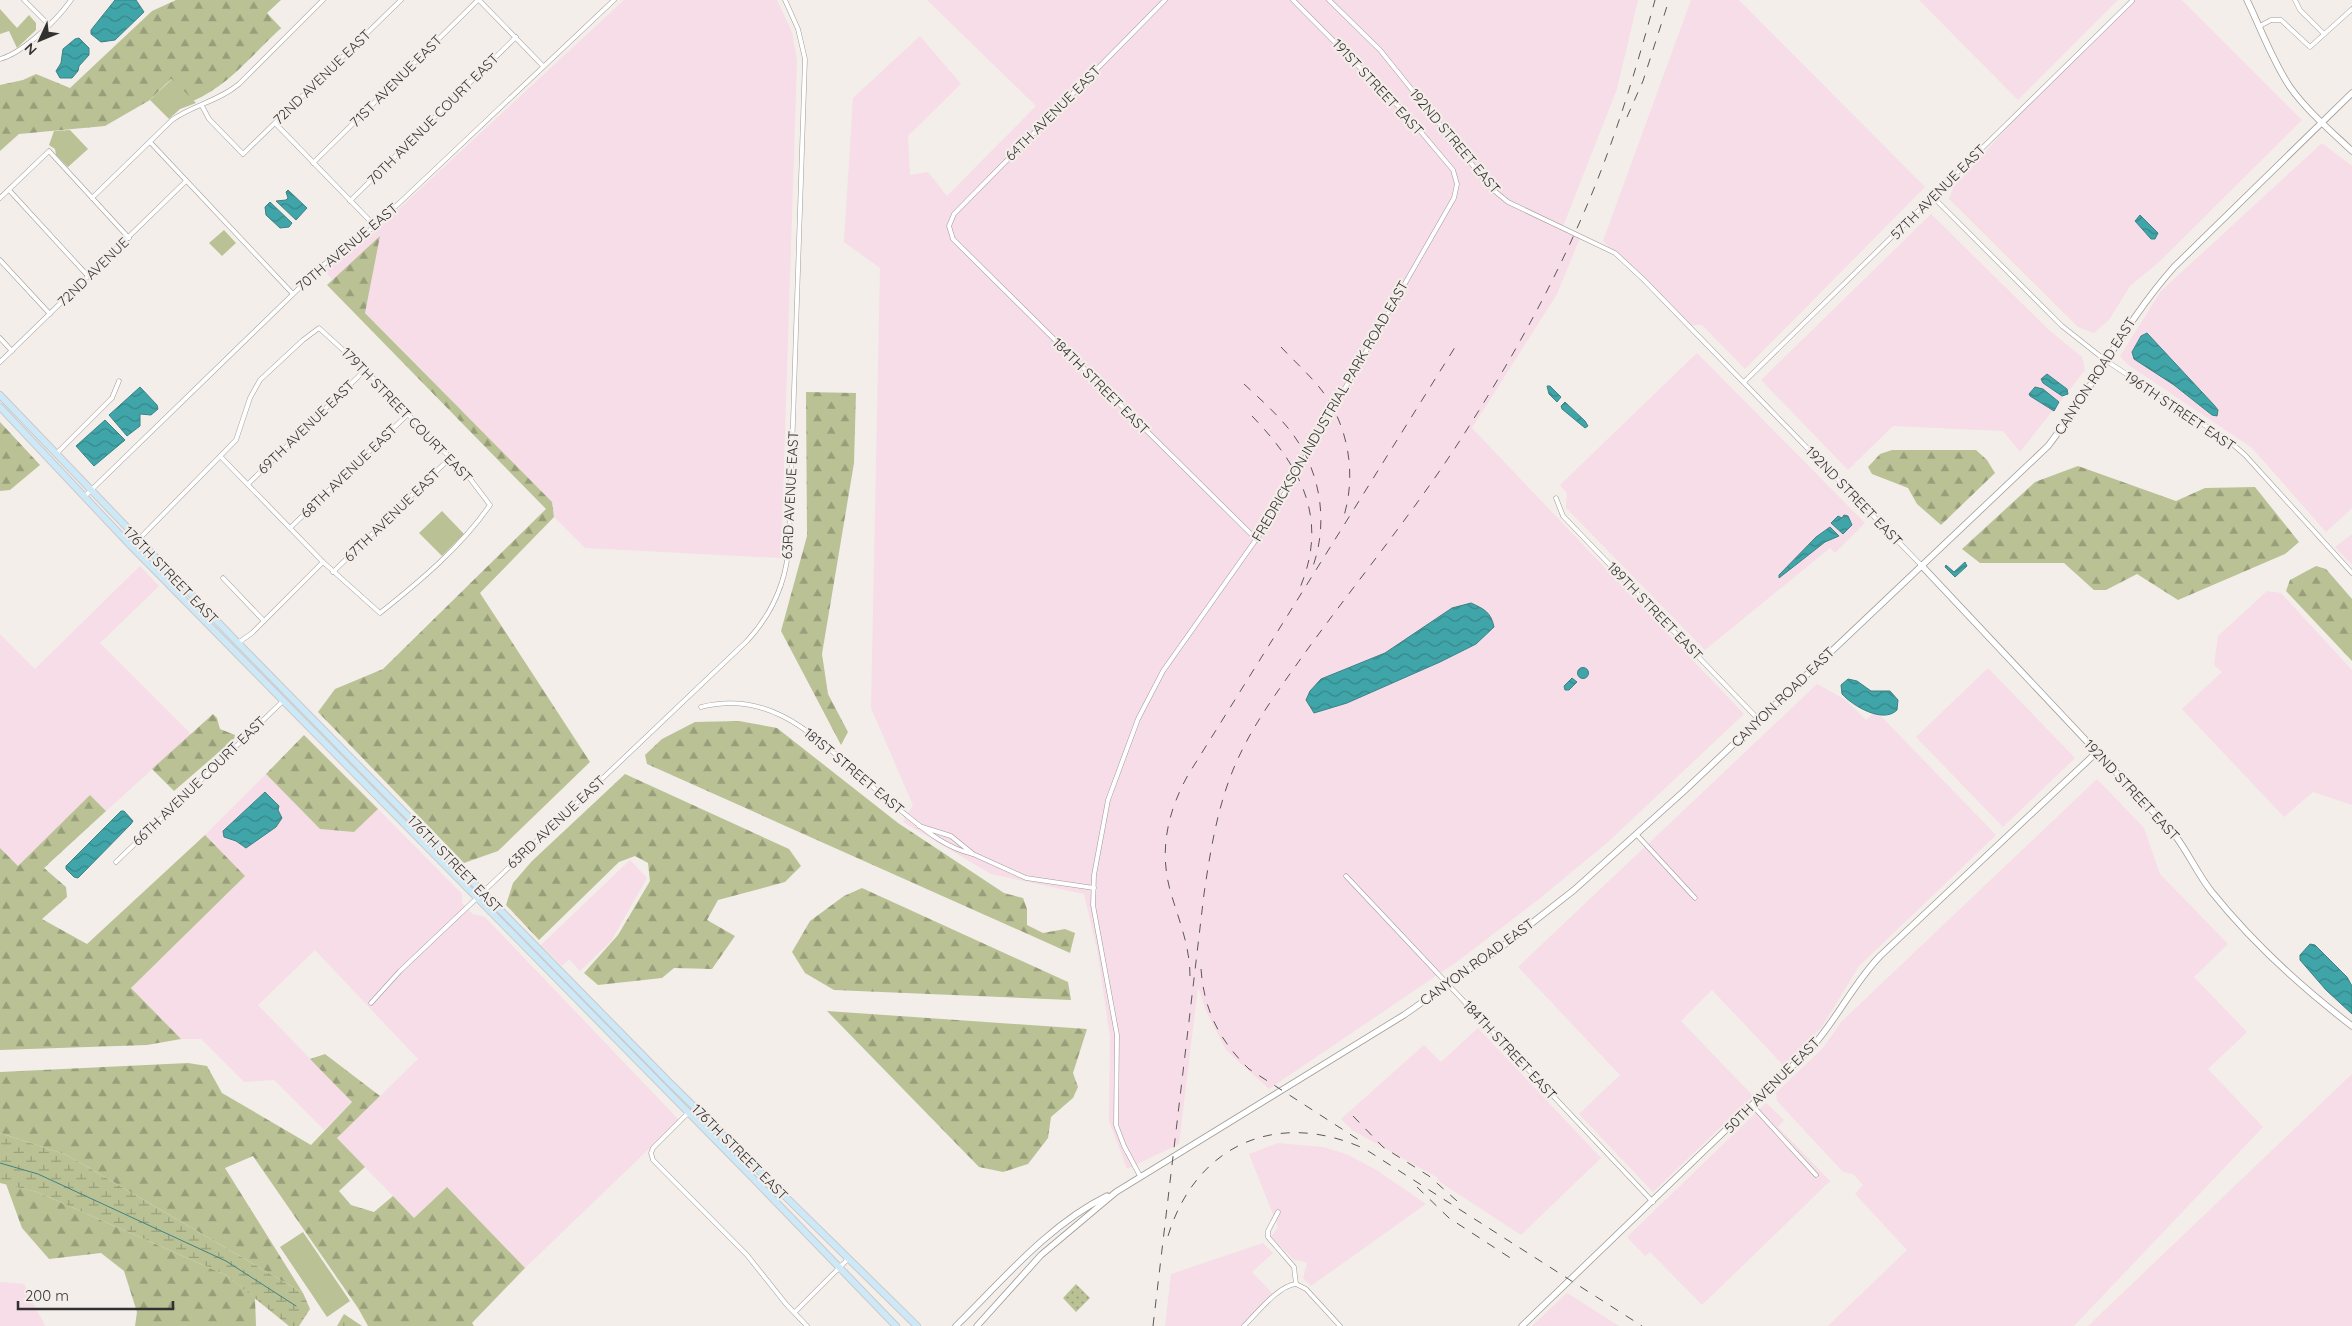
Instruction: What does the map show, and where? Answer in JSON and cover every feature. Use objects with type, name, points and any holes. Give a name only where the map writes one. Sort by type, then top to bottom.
[{"type":"main road","points":[[2247,0],[2274,60],[2291,87],[2322,123],[2352,151]]},
{"type":"main road","name":"CANYON ROAD EAST","points":[[977,1326],[1041,1256],[1116,1192],[1361,1042],[1449,984],[1537,919],[1637,835],[2048,446],[2071,416],[2138,310],[2174,267],[2351,95]]},
{"type":"main road","name":"176TH STREET EAST","points":[[0,395],[90,491],[238,643],[698,1111],[916,1326]]},
{"type":"main road","name":"176TH STREET EAST","points":[[0,407],[84,497],[308,727],[896,1326]]},
{"type":"main road","name":"192ND STREET EAST","points":[[1921,565],[2174,834],[2213,893],[2307,992],[2352,1026]]},
{"type":"main road","points":[[308,727],[332,744],[337,744]]},
{"type":"main road","name":"50TH AVENUE EAST","points":[[1522,1326],[1653,1202],[1825,1032],[1874,962],[2097,752]]},
{"type":"main road","points":[[532,955],[536,954],[562,972]]},
{"type":"main road","points":[[663,1089],[672,1090],[690,1108],[698,1111]]},
{"type":"main road","name":"CANYON ROAD EAST","points":[[956,1326],[1043,1240],[1086,1207],[1116,1192]]},
{"type":"street","points":[[24,0],[48,24]]},
{"type":"street","points":[[0,59],[22,50],[71,0]]},
{"type":"street","points":[[92,198],[180,115],[224,95],[239,84],[323,0]]},
{"type":"street","name":"72ND AVENUE EAST","points":[[202,106],[209,119],[243,154],[401,0]]},
{"type":"street","points":[[479,0],[544,66]]},
{"type":"street","name":"71ST AVENUE EAST","points":[[313,163],[479,0]]},
{"type":"street","name":"70TH AVENUE EAST","points":[[84,497],[323,265],[375,226],[614,0]]},
{"type":"street","name":"63RD AVENUE EAST","points":[[371,1003],[400,971],[747,641],[770,610],[782,583],[789,542],[805,59],[798,29],[785,0]]},
{"type":"street","name":"64TH AVENUE EAST","points":[[950,229],[949,223],[954,214],[1165,0]]},
{"type":"street","name":"191ST STREET EAST","points":[[1293,0],[1405,113],[1453,170],[1457,180]]},
{"type":"street","name":"192ND STREET EAST","points":[[1329,0],[1380,50],[1491,188],[1508,202],[1615,253],[1744,382],[1921,565]]},
{"type":"street","points":[[2295,0],[2300,10],[2324,34]]},
{"type":"street","name":"57TH AVENUE EAST","points":[[1744,382],[2132,1]]},
{"type":"street","points":[[2260,26],[2271,20],[2281,20],[2310,46],[2352,9]]},
{"type":"street","name":"70TH AVENUE COURT EAST","points":[[350,201],[516,37]]},
{"type":"street","points":[[275,123],[375,226]]},
{"type":"street","points":[[150,142],[293,294]]},
{"type":"street","points":[[0,198],[49,151],[128,238]]},
{"type":"street","name":"FREDRICKSON INDUSTRIAL PARK ROAD EAST","points":[[1140,1176],[1124,1146],[1116,1125],[1117,1035],[1096,923],[1094,888],[1099,845],[1108,800],[1138,719],[1174,654],[1257,540],[1454,198],[1457,191],[1457,180]]},
{"type":"street","name":"72ND AVENUE","points":[[0,362],[186,181]]},
{"type":"street","points":[[9,190],[88,276]]},
{"type":"street","name":"196TH STREET EAST","points":[[1933,197],[2062,326],[2105,360],[2234,446],[2352,573]]},
{"type":"street","name":"184TH STREET EAST","points":[[950,229],[953,239],[1257,540]]},
{"type":"street","points":[[0,260],[50,314]]},
{"type":"street","name":"179TH STREET COURT EAST","points":[[221,456],[240,433],[255,387],[303,340],[319,328],[365,370],[468,476],[490,505],[474,526],[410,589],[380,613],[333,572]]},
{"type":"street","points":[[0,338],[12,351]]},
{"type":"street","name":"69TH AVENUE EAST","points":[[248,484],[365,370]]},
{"type":"street","points":[[56,454],[112,398],[119,381]]},
{"type":"street","name":"68TH AVENUE EAST","points":[[290,528],[408,414]]},
{"type":"street","points":[[138,540],[221,456],[333,572]]},
{"type":"street","name":"67TH AVENUE EAST","points":[[333,572],[450,458]]},
{"type":"street","name":"189TH STREET EAST","points":[[1556,498],[1563,516],[1759,720]]},
{"type":"street","points":[[238,643],[264,621],[323,562]]},
{"type":"street","points":[[223,578],[264,621]]},
{"type":"street","name":"66TH AVENUE COURT EAST","points":[[116,862],[283,701]]},
{"type":"street","name":"181ST STREET EAST","points":[[701,707],[739,704],[767,709],[784,716],[816,737],[919,826],[959,851],[973,854],[1026,878],[1094,888]]},
{"type":"street","name":"181ST STREET EAST","points":[[919,826],[952,836],[973,854]]},
{"type":"street","points":[[1637,835],[1695,898]]},
{"type":"street","name":"184TH STREET EAST","points":[[1346,876],[1653,1202]]},
{"type":"street","points":[[1752,1105],[1816,1176]]},
{"type":"street","points":[[688,1113],[653,1148],[651,1153],[654,1162],[747,1255],[807,1326]]},
{"type":"street","points":[[1278,1212],[1268,1231],[1268,1237],[1294,1266],[1296,1284]]},
{"type":"street","points":[[795,1312],[848,1259]]},
{"type":"street","points":[[1244,1326],[1280,1290],[1288,1285],[1296,1284],[1306,1290],[1340,1326]]},
{"type":"shaded area","points":[[624,0],[777,0],[792,32],[797,60],[781,558],[585,548],[554,517],[552,502],[324,271],[361,244]]},
{"type":"shaded area","points":[[927,0],[1638,0],[1617,89],[1562,229],[1580,238],[1557,294],[1472,428],[1744,714],[1608,842],[1539,899],[1458,961],[1269,1089],[1226,1050],[1206,1011],[1198,987],[1179,1144],[1127,1169],[1109,1121],[1110,1037],[1097,949],[1084,894],[991,874],[903,822],[913,805],[871,708],[880,268],[844,242],[853,98],[920,36],[961,84],[908,136],[910,175],[928,172],[947,196],[1036,106]]},
{"type":"shaded area","points":[[1691,0],[1739,0],[1925,187],[1745,369],[1702,325],[1688,325],[1603,241]]},
{"type":"shaded area","points":[[1919,0],[2118,0],[2018,100]]},
{"type":"shaded area","points":[[2133,0],[2182,0],[2302,120],[2158,263],[2130,286],[2109,320],[2094,333],[2078,327],[1949,199],[1953,188],[2020,113]]},
{"type":"shaded area","points":[[2322,143],[2352,166],[2352,508],[2326,532],[2252,448],[2127,364],[2120,356],[2161,291]]},
{"type":"shaded area","points":[[1931,214],[2050,331],[2082,357],[2085,370],[2020,452],[2003,431],[1893,426],[1848,470],[1761,380]]},
{"type":"shaded area","points":[[1697,353],[1865,523],[1835,553],[1830,548],[1705,650],[1566,508],[1567,493],[1560,485]]},
{"type":"shaded area","points":[[2352,534],[2352,565],[2335,547]]},
{"type":"shaded area","points":[[140,566],[159,586],[100,643],[191,734],[106,811],[90,795],[18,866],[0,848],[0,634],[35,669]]},
{"type":"shaded area","points":[[2267,591],[2281,593],[2352,670],[2352,805],[2313,792],[2284,817],[2182,709],[2222,672],[2214,665],[2218,636]]},
{"type":"shaded area","points":[[1988,668],[2075,758],[2003,827],[1916,737]]},
{"type":"shaded area","points":[[1817,684],[1846,700],[1866,720],[1876,711],[1996,835],[1859,966],[1822,1027],[1784,1066],[1712,990],[1681,1021],[1753,1096],[1653,1192],[1579,1114],[1620,1075],[1518,967]]},
{"type":"shaded area","points":[[266,774],[320,829],[354,832],[378,809],[462,894],[462,903],[473,914],[485,917],[679,1120],[525,1268],[447,1187],[414,1218],[337,1138],[418,1059],[315,950],[258,1005],[352,1102],[324,1130],[274,1080],[244,1082],[201,1039],[181,1039],[131,988],[245,876],[205,835]]},
{"type":"shaded area","points":[[2097,779],[2144,828],[2160,874],[2228,944],[2194,977],[2247,1032],[2208,1069],[2263,1127],[2074,1326],[1828,1326],[1907,1250],[1855,1194],[1863,1185],[1853,1174],[1843,1172],[1777,1101],[1776,1093],[1823,1048],[1842,1021]]},
{"type":"shaded area","points":[[630,860],[647,878],[611,941],[580,971],[569,959],[562,966],[541,945]]},
{"type":"shaded area","points":[[1478,1028],[1601,1158],[1521,1235],[1437,1180],[1438,1178],[1352,1130],[1341,1119],[1424,1045],[1441,1062]]},
{"type":"shaded area","points":[[2352,1074],[2352,1326],[2088,1326]]},
{"type":"shaded area","points":[[1766,1103],[1784,1120],[1778,1127],[1830,1181],[1702,1305],[1650,1252],[1645,1256],[1627,1237]]},
{"type":"shaded area","points":[[1278,1143],[1323,1147],[1346,1154],[1375,1169],[1426,1204],[1311,1286],[1303,1278],[1307,1263],[1295,1261],[1271,1237],[1278,1227],[1249,1154]]},
{"type":"shaded area","points":[[1263,1243],[1273,1253],[1252,1272],[1272,1293],[1241,1326],[1165,1326],[1171,1274]]},
{"type":"shaded area","points":[[0,1282],[24,1284],[45,1326],[0,1326]]},
{"type":"shaded area","points":[[1567,1293],[1619,1326],[1532,1326]]},
{"type":"green space","points":[[176,0],[281,0],[267,13],[281,28],[229,78],[206,95],[193,101],[171,79],[150,100],[105,126],[19,134],[0,151],[0,85],[23,80],[36,74],[70,88],[152,11]]},
{"type":"green space","points":[[0,9],[17,28],[29,15],[36,23],[36,30],[17,48],[9,31],[0,34]]},
{"type":"green space","points":[[172,79],[196,103],[180,109],[169,119],[150,100]]},
{"type":"green space","points":[[70,130],[88,149],[68,167],[56,155],[55,149],[49,145],[54,131]]},
{"type":"green space","points":[[224,230],[236,243],[222,256],[209,243]]},
{"type":"green space","points":[[380,236],[365,313],[552,502],[554,517],[480,593],[590,762],[498,851],[464,863],[318,712],[335,689],[383,669],[546,509],[327,285]]},
{"type":"green space","points":[[806,392],[856,393],[854,463],[822,654],[828,694],[848,732],[841,745],[781,631],[807,536]]},
{"type":"green space","points":[[0,422],[40,465],[10,490],[0,491]]},
{"type":"green space","points":[[1892,450],[1976,450],[1987,460],[1995,473],[1941,525],[1917,504],[1908,488],[1872,474],[1868,467],[1880,454]]},
{"type":"green space","points":[[2078,466],[2176,501],[2205,488],[2255,487],[2299,542],[2285,554],[2178,600],[2137,574],[2106,590],[2094,590],[2064,563],[1980,563],[1962,549],[2035,482]]},
{"type":"green space","points":[[442,511],[464,534],[442,556],[419,533]]},
{"type":"green space","points":[[2316,566],[2326,569],[2352,599],[2352,661],[2286,591],[2290,580]]},
{"type":"green space","points":[[213,714],[217,718],[220,729],[235,735],[234,739],[174,791],[152,769]]},
{"type":"green space","points":[[739,721],[777,728],[898,823],[1004,893],[1023,898],[1027,909],[1027,925],[1043,933],[1065,929],[1075,933],[1070,953],[647,764],[645,755],[662,739],[695,722]]},
{"type":"green space","points":[[304,735],[378,809],[354,832],[320,829],[266,774]]},
{"type":"green space","points":[[625,774],[789,849],[801,866],[785,882],[718,900],[707,920],[735,936],[712,969],[674,968],[662,978],[598,985],[584,973],[618,935],[650,881],[648,863],[635,856],[619,862],[539,940],[506,905],[513,883],[532,861]]},
{"type":"green space","points":[[90,795],[106,811],[44,868],[66,887],[67,897],[42,919],[87,944],[205,835],[245,876],[131,988],[181,1039],[147,1045],[0,1050],[0,848],[18,866]]},
{"type":"green space","points":[[862,888],[1068,982],[1071,1000],[834,990],[805,973],[792,952],[810,921],[844,896]]},
{"type":"green space","points":[[827,1011],[1087,1029],[1073,1073],[1078,1087],[1073,1098],[1051,1117],[1048,1138],[1028,1164],[1003,1172],[979,1167]]},
{"type":"green space","points":[[325,1054],[380,1096],[337,1138],[365,1167],[339,1191],[351,1205],[374,1212],[393,1196],[414,1218],[447,1187],[525,1268],[472,1323],[474,1326],[368,1326],[358,1308],[253,1156],[225,1168],[303,1293],[67,1155],[0,1133],[0,1072],[188,1063],[207,1066],[222,1093],[311,1145],[352,1102],[310,1059]]},
{"type":"green space","points":[[0,1133],[67,1155],[303,1293],[310,1309],[299,1326],[289,1326],[226,1275],[37,1192],[0,1183]]},
{"type":"green space","points":[[6,1184],[37,1192],[226,1275],[255,1298],[256,1326],[135,1326],[137,1312],[124,1271],[101,1253],[49,1259],[22,1228]]},
{"type":"green space","points":[[303,1232],[350,1301],[327,1317],[280,1247]]},
{"type":"green space","points":[[1076,1284],[1090,1298],[1076,1312],[1063,1298]]},
{"type":"green space","points":[[344,1314],[362,1326],[337,1326]]},
{"type":"water","points":[[115,0],[136,0],[144,12],[115,40],[101,42],[91,34],[91,30]]},
{"type":"water","points":[[79,38],[89,48],[89,55],[79,66],[78,71],[72,78],[60,78],[56,71],[61,63],[63,49]]},
{"type":"water","points":[[288,190],[307,208],[296,220],[276,201],[286,200],[288,198],[286,192]]},
{"type":"water","points":[[270,202],[292,223],[289,227],[280,228],[266,215],[265,207]]},
{"type":"water","points":[[2140,215],[2158,233],[2155,239],[2151,239],[2135,221]]},
{"type":"water","points":[[2147,333],[2214,405],[2218,410],[2217,416],[2212,415],[2174,385],[2134,359],[2132,352],[2141,336]]},
{"type":"water","points":[[2047,374],[2067,389],[2068,394],[2062,396],[2043,383],[2041,379]]},
{"type":"water","points":[[1547,386],[1550,386],[1561,397],[1557,402],[1549,394]]},
{"type":"water","points":[[140,387],[157,405],[158,409],[151,415],[140,414],[140,426],[127,436],[109,415]]},
{"type":"water","points":[[2035,387],[2043,389],[2059,402],[2054,411],[2030,396],[2029,394]]},
{"type":"water","points":[[1565,402],[1588,426],[1585,428],[1562,409],[1561,406]]},
{"type":"water","points":[[105,420],[125,440],[94,466],[76,446]]},
{"type":"water","points":[[1844,515],[1848,516],[1852,525],[1843,534],[1831,523],[1838,516],[1842,518]]},
{"type":"water","points":[[1830,527],[1839,536],[1825,542],[1779,578],[1779,575],[1816,537]]},
{"type":"water","points":[[1965,562],[1967,566],[1955,577],[1945,567],[1946,565],[1954,572]]},
{"type":"water","points":[[1471,603],[1486,612],[1491,618],[1494,627],[1476,644],[1347,703],[1314,713],[1306,700],[1310,691],[1321,679],[1385,653],[1452,608]]},
{"type":"water","points":[[1583,667],[1589,673],[1583,679],[1577,673]]},
{"type":"water","points":[[1572,678],[1577,682],[1569,690],[1565,690],[1564,686]]},
{"type":"water","points":[[1848,679],[1857,681],[1871,691],[1890,691],[1898,700],[1897,710],[1891,714],[1876,714],[1853,704],[1842,694],[1841,685]]},
{"type":"water","points":[[265,792],[279,806],[278,810],[282,818],[276,827],[246,848],[236,841],[224,837],[223,831]]},
{"type":"water","points":[[121,811],[124,811],[133,821],[131,824],[78,878],[74,877],[66,869],[66,866]]},
{"type":"water","points":[[2310,944],[2315,945],[2347,977],[2352,986],[2352,1014],[2326,990],[2300,960],[2300,955]]},
{"type":"waterway","points":[[0,1163],[38,1174],[226,1261],[296,1306]]},
{"type":"railway","points":[[1153,1326],[1204,894],[1218,816],[1227,785],[1248,738],[1267,708],[1307,650],[1448,459],[1526,331],[1566,253],[1601,171],[1630,86],[1655,0]]},
{"type":"railway","points":[[1627,117],[1643,81],[1669,0]]},
{"type":"railway","points":[[1190,976],[1186,943],[1170,890],[1165,860],[1167,831],[1175,802],[1188,775],[1457,344]]},
{"type":"railway","points":[[1281,347],[1323,392],[1332,406],[1345,438],[1350,472],[1347,506],[1342,522]]},
{"type":"railway","points":[[1244,384],[1288,428],[1308,460],[1319,495],[1321,514],[1317,551],[1312,569]]},
{"type":"railway","points":[[1252,416],[1284,455],[1297,475],[1306,496],[1311,517],[1312,540],[1308,564],[1299,590]]},
{"type":"railway","points":[[1201,969],[1206,998],[1215,1024],[1238,1058],[1249,1069],[1359,1140]]},
{"type":"railway","points":[[1353,1116],[1383,1147],[1429,1176],[1457,1201]]},
{"type":"railway","points":[[1168,1236],[1181,1204],[1198,1178],[1220,1157],[1244,1143],[1272,1135],[1301,1133],[1333,1137],[1365,1149],[1642,1326]]},
{"type":"railway","points":[[1417,1187],[1449,1218],[1515,1261]]}]
